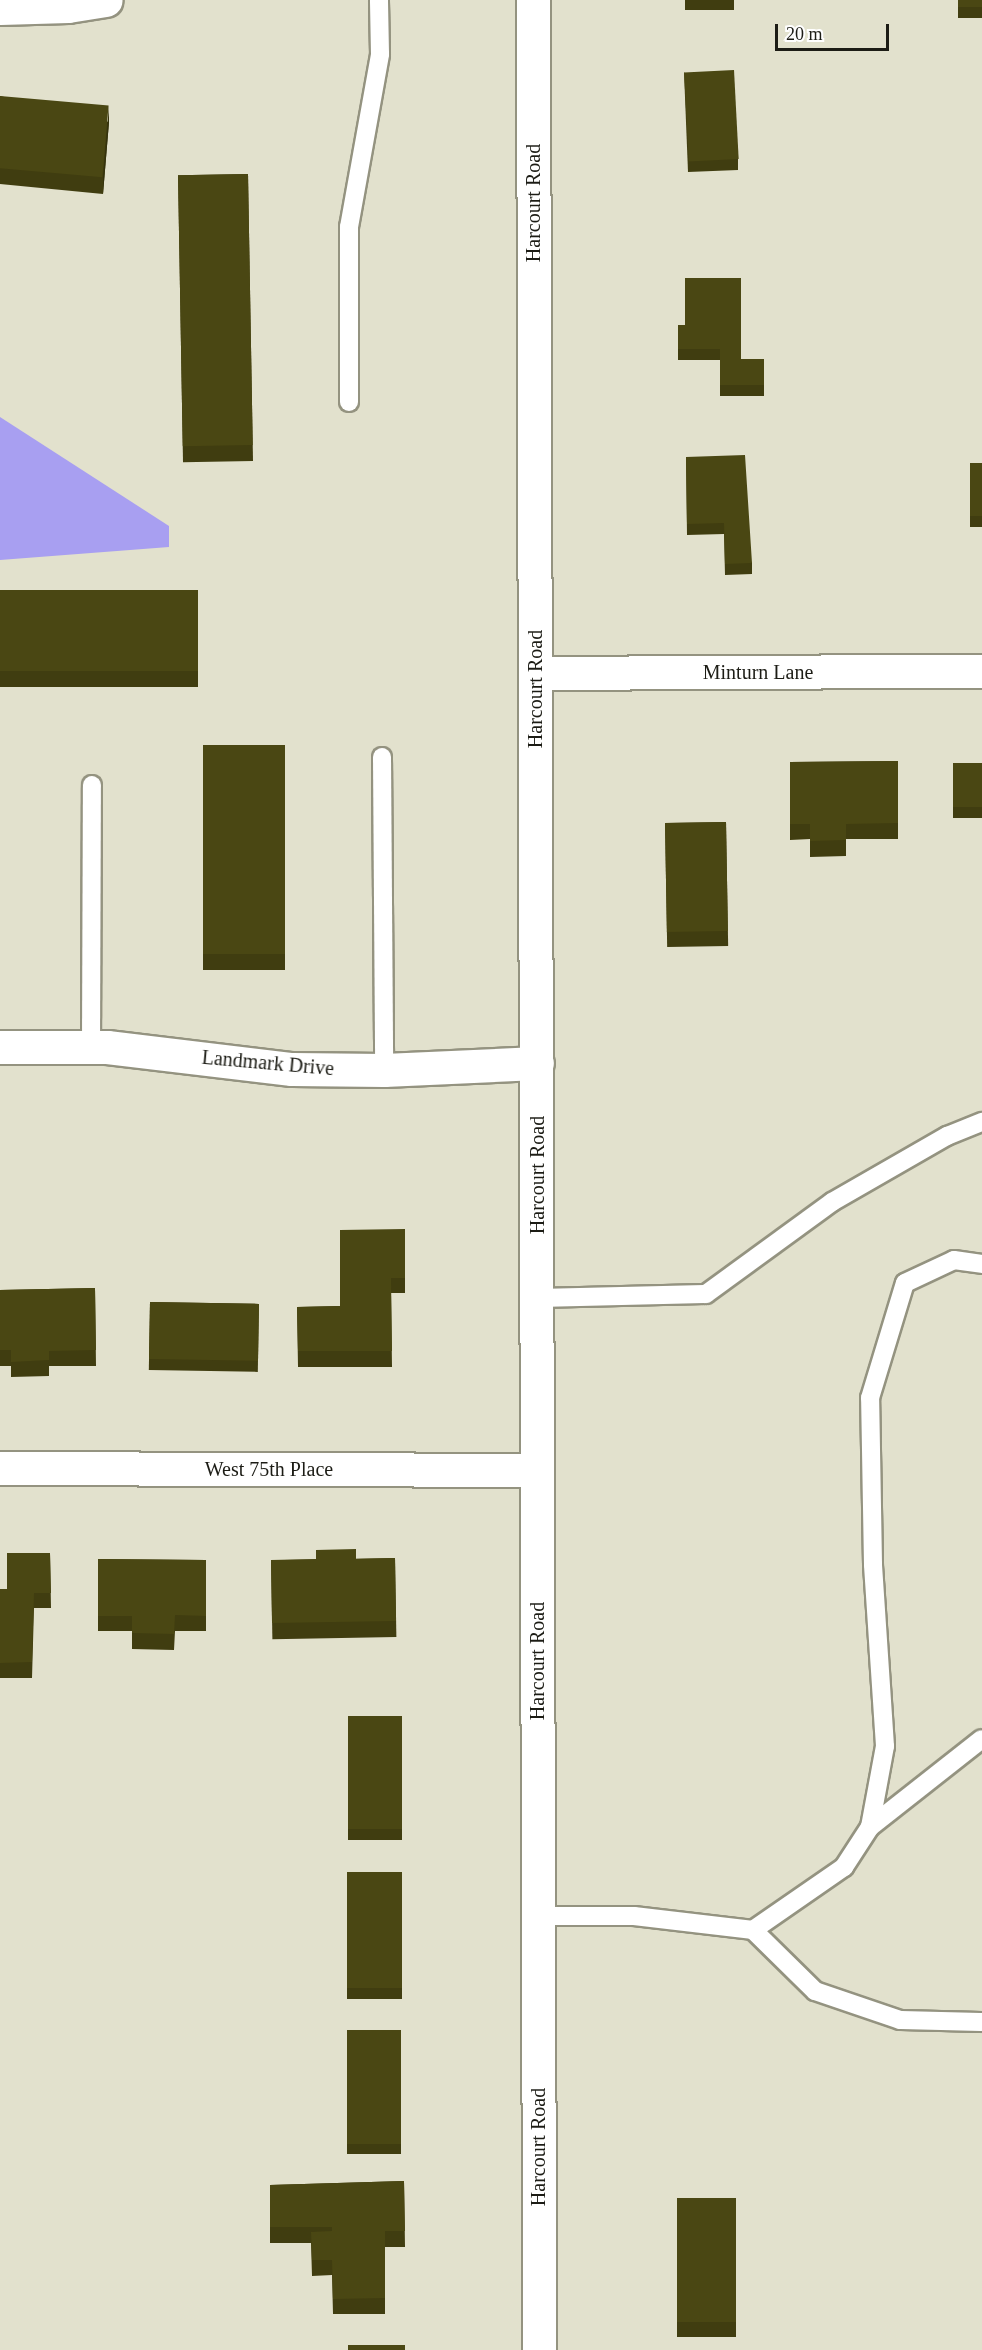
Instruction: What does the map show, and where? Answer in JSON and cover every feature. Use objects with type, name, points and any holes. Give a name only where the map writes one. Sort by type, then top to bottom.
[{"type":"street","points":[[0,8],[68,6],[106,0]]},
{"type":"street","name":"Harcourt Road","points":[[533,0],[539,2350]]},
{"type":"street","name":"Minturn Lane","points":[[535,673],[982,670]]},
{"type":"street","name":"Landmark Drive","points":[[0,1047],[91,1047],[154,1051],[292,1069],[384,1070],[537,1063]]},
{"type":"street","name":"West 75th Place","points":[[0,1468],[537,1470]]},
{"type":"lane","points":[[349,402],[349,227],[380,54],[380,0]]},
{"type":"lane","points":[[382,757],[384,1070]]},
{"type":"lane","points":[[91,1047],[92,785]]},
{"type":"lane","points":[[537,1298],[706,1294],[832,1202],[947,1136],[982,1122]]},
{"type":"lane","points":[[870,1827],[885,1746],[873,1564],[870,1398],[905,1283],[954,1260],[982,1264]]},
{"type":"lane","points":[[753,1930],[844,1867],[870,1827],[982,1739]]},
{"type":"lane","points":[[538,1916],[634,1916],[753,1930],[814,1991],[900,2020],[982,2022]]},
{"type":"shaded area","points":[[0,417],[169,526],[169,547],[0,560]]},
{"type":"building","points":[[958,0],[982,0],[982,7],[958,7]]},
{"type":"building","points":[[734,70],[739,159],[689,161],[684,73]]},
{"type":"building","points":[[0,96],[109,105],[102,177],[0,168]]},
{"type":"building","points":[[248,174],[253,445],[183,446],[178,175]]},
{"type":"building","points":[[685,278],[741,278],[741,359],[764,359],[764,385],[720,385],[720,349],[678,349],[678,325],[685,325]]},
{"type":"building","points":[[745,455],[752,563],[725,564],[724,523],[687,524],[686,457]]},
{"type":"building","points":[[970,463],[982,463],[982,516],[970,516]]},
{"type":"building","points":[[0,590],[198,590],[198,671],[0,671]]},
{"type":"building","points":[[203,745],[285,745],[285,954],[203,954]]},
{"type":"building","points":[[898,761],[898,823],[846,824],[846,840],[810,841],[810,824],[790,824],[790,762]]},
{"type":"building","points":[[953,763],[982,763],[982,807],[953,807]]},
{"type":"building","points":[[726,822],[728,931],[667,932],[665,823]]},
{"type":"building","points":[[405,1229],[405,1278],[391,1278],[392,1351],[298,1351],[297,1307],[340,1306],[340,1230]]},
{"type":"building","points":[[95,1288],[96,1350],[49,1351],[49,1360],[11,1362],[11,1350],[0,1350],[0,1290]]},
{"type":"building","points":[[150,1302],[259,1304],[258,1361],[149,1359]]},
{"type":"building","points":[[356,1549],[356,1559],[395,1558],[396,1621],[272,1623],[271,1560],[316,1559],[316,1550]]},
{"type":"building","points":[[7,1553],[50,1553],[51,1593],[34,1593],[32,1662],[0,1663],[0,1589],[7,1589]]},
{"type":"building","points":[[98,1559],[206,1560],[206,1616],[175,1615],[174,1634],[132,1633],[132,1616],[98,1616]]},
{"type":"building","points":[[348,1716],[402,1716],[402,1829],[348,1829]]},
{"type":"building","points":[[347,1872],[402,1872],[402,1988],[347,1988]]},
{"type":"building","points":[[347,2030],[401,2030],[401,2144],[347,2144]]},
{"type":"building","points":[[404,2181],[405,2231],[385,2231],[385,2298],[333,2299],[332,2260],[312,2260],[311,2232],[332,2231],[332,2227],[270,2227],[270,2185]]},
{"type":"building","points":[[677,2198],[736,2198],[736,2322],[677,2322]]},
{"type":"building","points":[[348,2345],[405,2345],[405,2350],[348,2350]]}]
